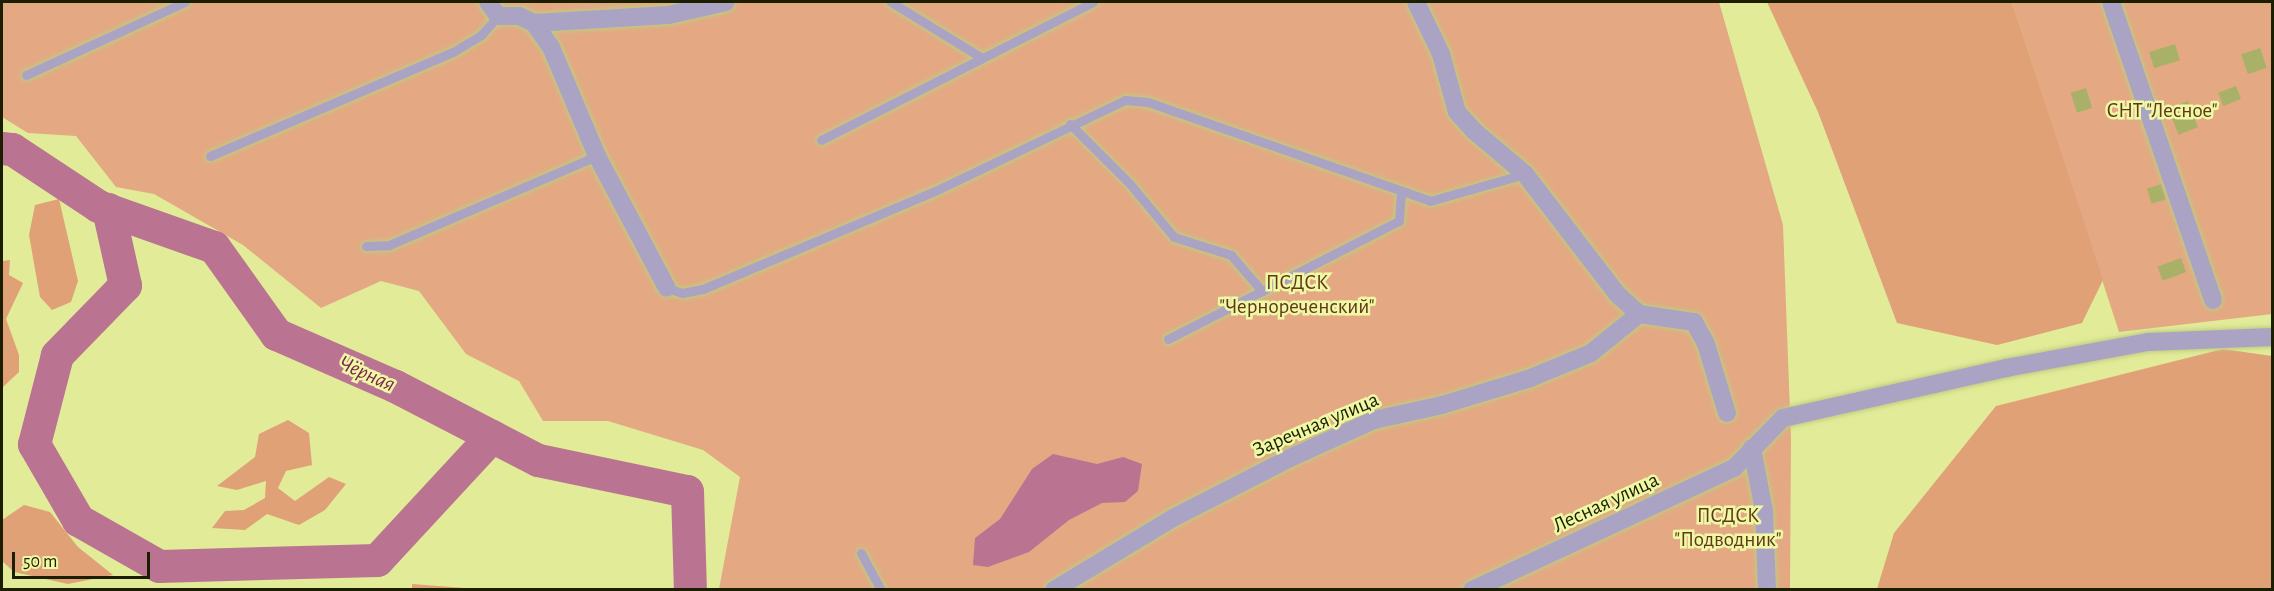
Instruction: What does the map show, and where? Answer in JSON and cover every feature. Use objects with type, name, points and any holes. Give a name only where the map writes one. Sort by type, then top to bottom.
[{"type":"street","points":[[493,9],[534,23],[669,15],[726,2]]},
{"type":"street","points":[[1416,2],[1441,54],[1457,112],[1473,130],[1526,174],[1617,294],[1639,314],[1694,322],[1706,344],[1727,413]]},
{"type":"street","points":[[2111,2],[2214,300]]},
{"type":"street","points":[[534,23],[566,77],[597,156],[667,288]]},
{"type":"street","name":"Заречная улица","points":[[1054,590],[1173,518],[1290,458],[1374,420],[1443,405],[1528,379],[1591,353],[1639,314]]},
{"type":"street","name":"Лесная улица","points":[[1472,590],[1734,468],[1783,418],[2006,368],[2148,342],[2272,337]]},
{"type":"street","points":[[1752,448],[1764,511],[1767,590]]},
{"type":"lane","points":[[26,75],[184,2]]},
{"type":"lane","points":[[891,2],[982,58]]},
{"type":"lane","points":[[821,140],[1093,2]]},
{"type":"lane","points":[[210,156],[453,52],[481,35],[493,9]]},
{"type":"lane","points":[[667,288],[682,293],[713,285],[933,192],[1070,124],[1125,100],[1148,102],[1430,201],[1526,174]]},
{"type":"lane","points":[[1070,124],[1130,184],[1174,237],[1231,255],[1262,291]]},
{"type":"lane","points":[[366,246],[389,245],[597,156]]},
{"type":"lane","points":[[1168,339],[1399,221],[1401,191]]},
{"type":"lane","points":[[861,553],[881,590]]},
{"type":"green space","name":"ПСДСК \"Чернореченский\"","points":[[2,2],[1719,2],[1783,225],[1791,438],[1790,589],[719,589],[740,477],[703,450],[608,421],[543,421],[519,381],[466,354],[419,291],[381,281],[321,308],[243,245],[154,194],[116,187],[76,136],[28,133],[2,117]]},
{"type":"green space","name":"СНТ \"Лесное\"","points":[[2012,2],[2272,2],[2272,314],[2119,332]]},
{"type":"shaded area","points":[[1767,2],[2012,2],[2103,280],[2082,323],[1997,345],[1897,323],[1818,112]]},
{"type":"shaded area","points":[[59,199],[78,281],[71,302],[52,310],[40,297],[29,235],[35,205]]},
{"type":"shaded area","points":[[10,260],[9,275],[23,283],[6,319],[19,355],[19,372],[3,387],[2,396],[2,261]]},
{"type":"shaded area","points":[[2223,349],[2272,356],[2272,589],[1877,589],[1894,533],[1996,406]]},
{"type":"shaded area","points":[[288,420],[309,433],[312,465],[286,471],[278,488],[295,501],[329,477],[346,484],[325,510],[299,525],[267,514],[245,530],[212,528],[225,511],[244,510],[265,498],[266,481],[237,490],[217,486],[255,457],[259,434]]},
{"type":"shaded area","points":[[1053,454],[1097,464],[1123,457],[1142,464],[1138,491],[1125,502],[1102,503],[1069,520],[1029,552],[988,567],[973,565],[975,538],[1000,519],[1032,469]]},
{"type":"shaded area","points":[[24,505],[50,512],[78,547],[113,575],[68,584],[14,572],[2,561],[2,520]]},
{"type":"shaded area","points":[[412,584],[477,589],[412,589]]},
{"type":"building","points":[[2175,44],[2180,60],[2154,68],[2149,52]]},
{"type":"building","points":[[2260,48],[2267,68],[2248,74],[2241,55]]},
{"type":"building","points":[[2236,86],[2241,99],[2223,106],[2218,93]]},
{"type":"building","points":[[2086,88],[2092,108],[2077,113],[2071,93]]},
{"type":"building","points":[[2188,101],[2198,127],[2178,135],[2168,109]]},
{"type":"building","points":[[2161,184],[2166,199],[2152,204],[2147,189]]},
{"type":"building","points":[[2181,258],[2186,272],[2163,281],[2158,267]]},
{"type":"waterway","name":"Чёрная","points":[[2,148],[12,149],[98,206],[214,247],[276,334],[395,386],[538,460],[687,491],[690,590]]},
{"type":"waterway","points":[[108,209],[125,285],[57,355],[34,444],[78,520],[159,566],[377,560],[492,436]]},
{"type":"park label","name":"ПСДСК \"Подводник\"","points":[[1728,528]]}]
